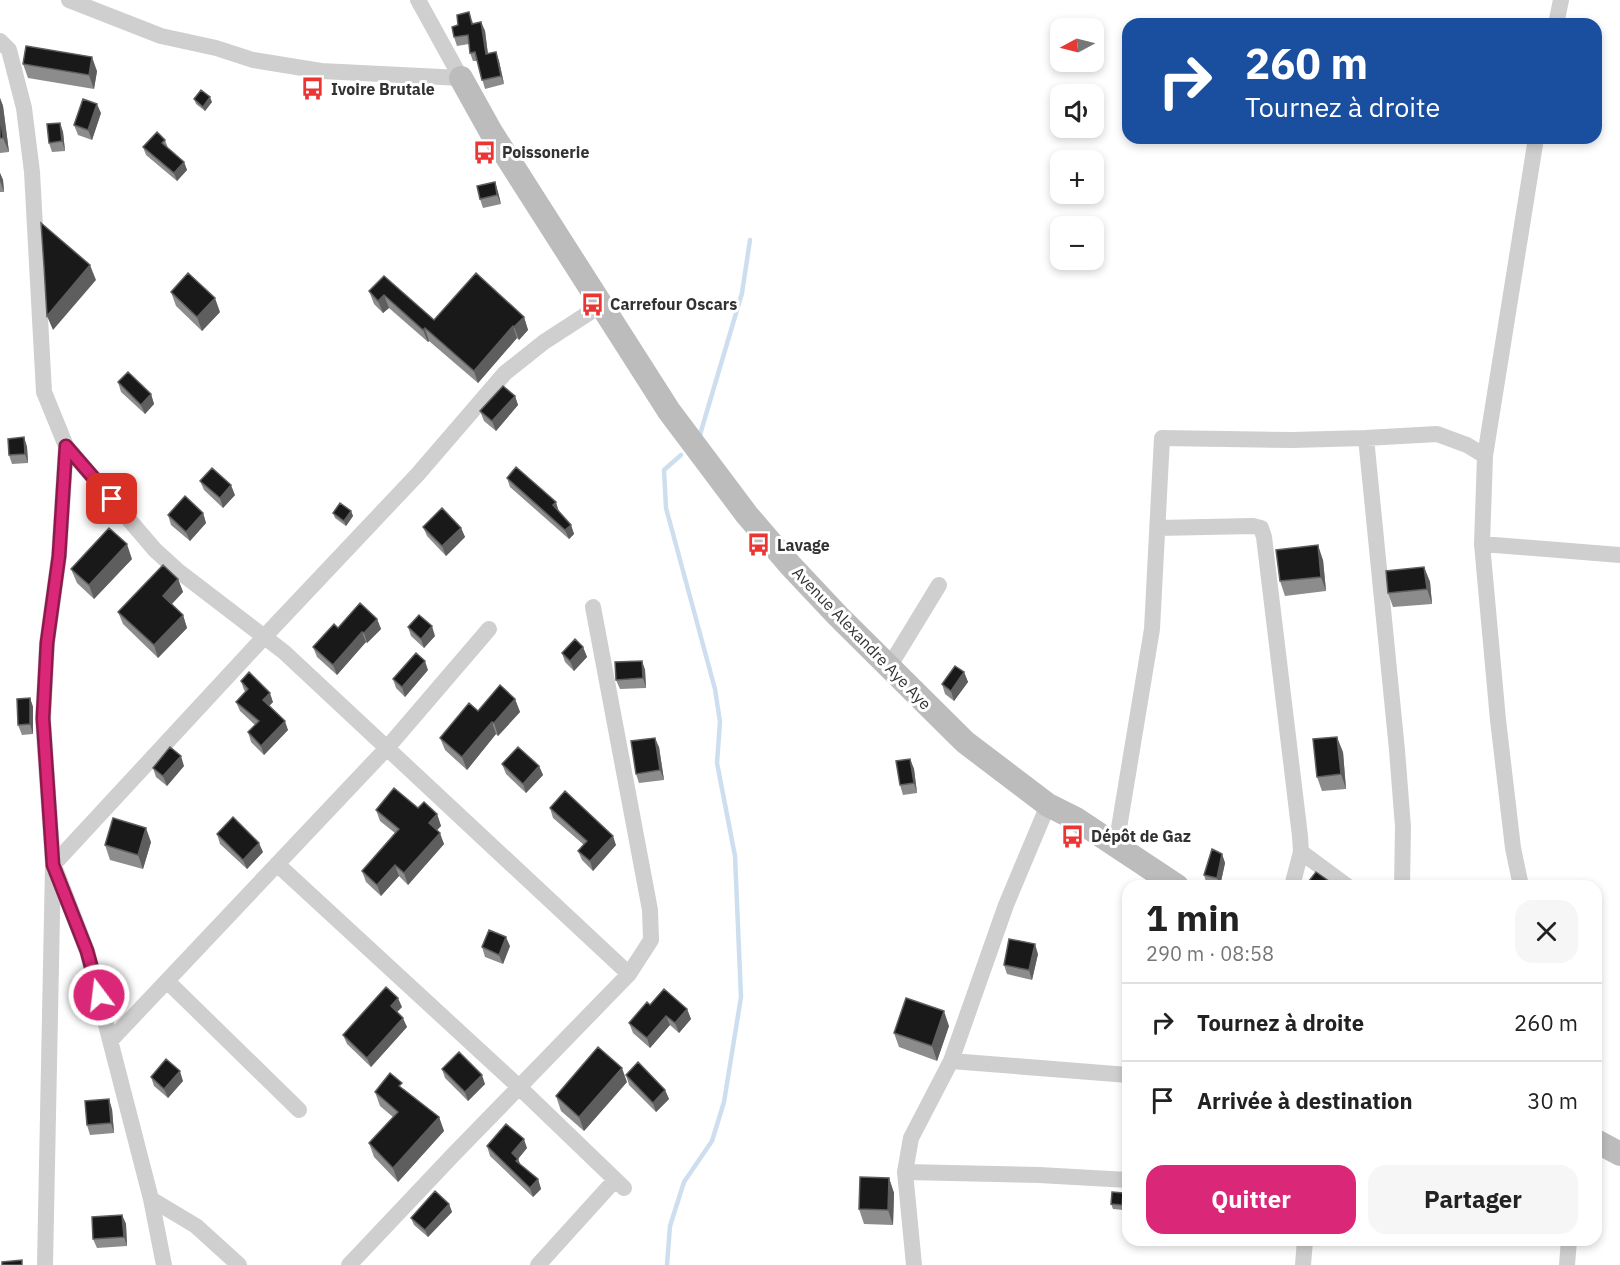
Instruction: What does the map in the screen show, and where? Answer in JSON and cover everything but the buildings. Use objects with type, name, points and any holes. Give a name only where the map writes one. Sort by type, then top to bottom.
[{"type":"street","points":[[69,0],[160,36],[216,48],[253,60],[321,71],[461,78]]},
{"type":"street","points":[[418,0],[461,78]]},
{"type":"street","points":[[1557,18],[1561,0]]},
{"type":"street","points":[[0,42],[9,50],[24,108],[32,172],[44,392],[66,446],[155,550],[177,570],[265,636],[629,974]]},
{"type":"street","name":"Avenue Alexandre Aye Aye","points":[[461,78],[491,132],[680,428],[747,515],[838,616],[965,742],[1047,805],[1076,819],[1168,880]]},
{"type":"street","points":[[1520,880],[1513,848],[1498,720],[1482,544],[1485,456],[1535,144]]},
{"type":"street","points":[[53,865],[418,474],[513,365],[601,305]]},
{"type":"street","points":[[1116,846],[1152,629],[1162,438],[1292,440],[1437,434],[1467,445],[1485,456]]},
{"type":"street","points":[[1366,438],[1397,750],[1403,827],[1402,880]]},
{"type":"street","points":[[45,1265],[53,865],[43,718],[47,643],[59,556],[66,446]]},
{"type":"street","points":[[1158,528],[1253,526],[1261,528],[1294,776],[1301,852],[1294,880]]},
{"type":"street","points":[[1482,544],[1620,555]]},
{"type":"street","points":[[889,667],[939,585]]},
{"type":"street","points":[[349,1265],[629,974],[651,940],[650,910],[593,608]]},
{"type":"street","points":[[111,1040],[387,748],[489,629]]},
{"type":"street","points":[[914,1265],[905,1172],[911,1138],[951,1062],[1006,905],[1047,805]]},
{"type":"street","points":[[1301,852],[1339,880]]},
{"type":"street","points":[[277,864],[519,1087],[620,1184],[538,1265]]},
{"type":"street","points":[[53,865],[87,951],[151,1199],[164,1265]]},
{"type":"street","points":[[167,981],[299,1110]]},
{"type":"street","points":[[951,1062],[1122,1075]]},
{"type":"street","points":[[1602,1144],[1620,1154]]},
{"type":"street","points":[[905,1172],[1122,1180]]},
{"type":"street","points":[[151,1199],[196,1226],[239,1265]]},
{"type":"street","points":[[1303,1265],[1305,1246]]},
{"type":"street","points":[[1567,1265],[1569,1246]]},
{"type":"waterway","points":[[699,438],[742,293],[750,240]]},
{"type":"waterway","points":[[667,1265],[670,1226],[684,1182],[712,1141],[724,1102],[741,997],[735,856],[717,763],[720,722],[715,689],[666,508],[664,470],[681,455]]},
{"type":"place","name":"Ivoire Brutale","points":[[313,89]]},
{"type":"place","name":"Poissonerie","points":[[484,152]]},
{"type":"place","name":"Carrefour Oscars","points":[[592,304]]},
{"type":"place","name":"Lavage","points":[[759,545]]},
{"type":"place","name":"Dépôt de Gaz","points":[[1073,836]]},
{"type":"route","points":[[99,995],[87,951],[53,865],[43,718],[47,643],[59,556],[66,480],[66,446],[112,499]]}]
